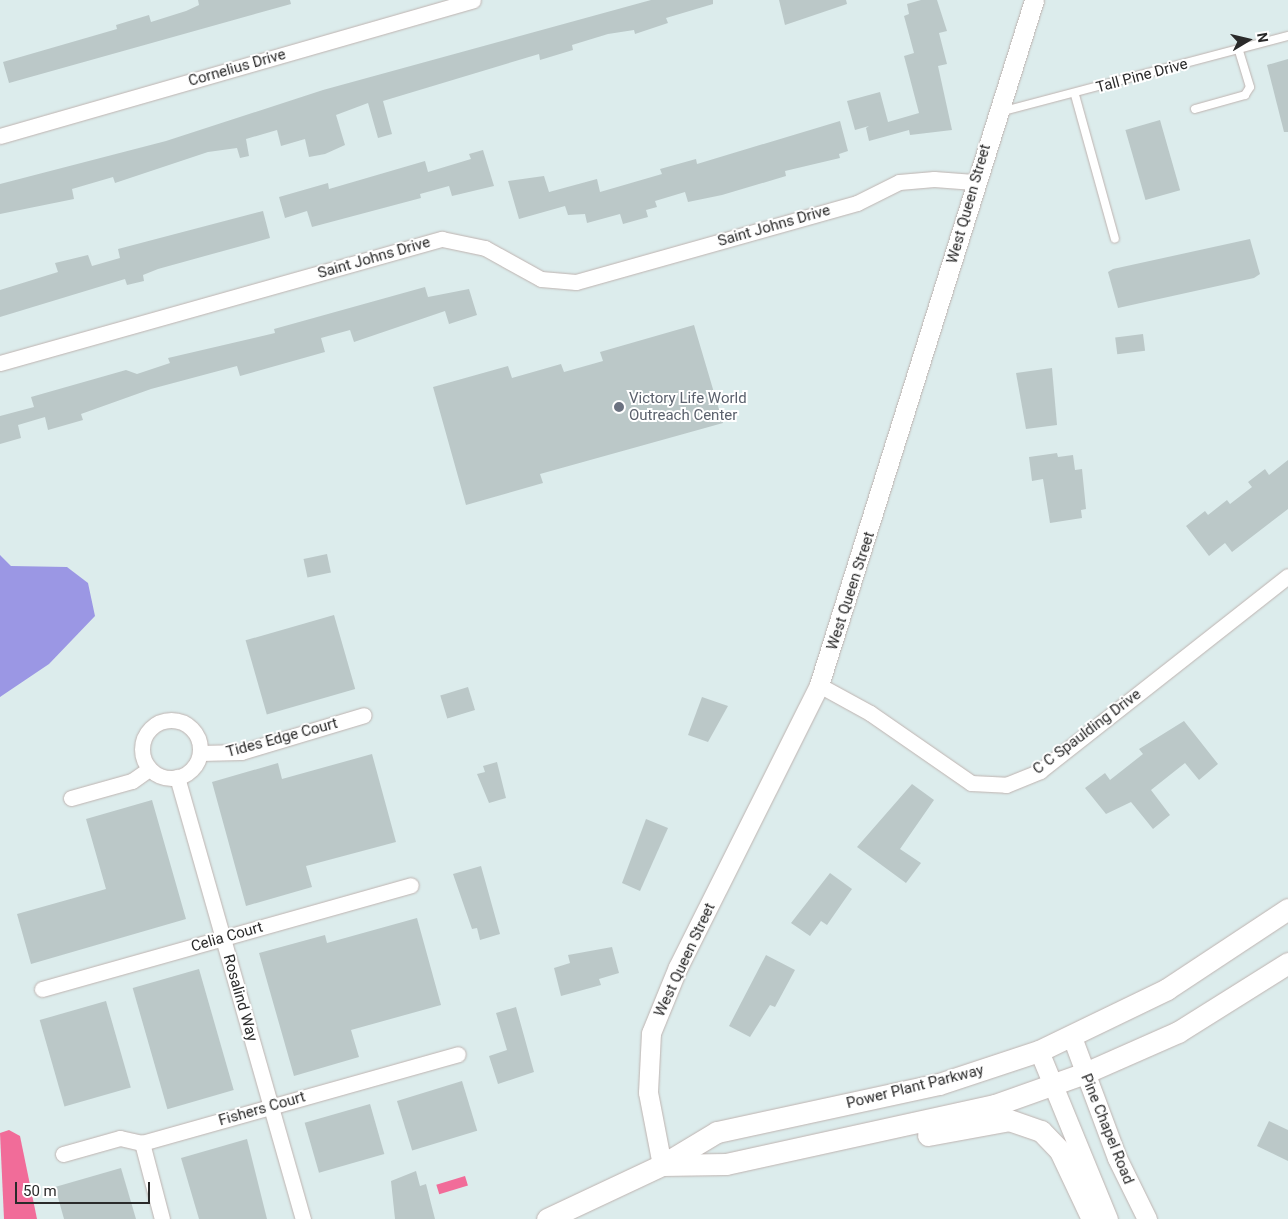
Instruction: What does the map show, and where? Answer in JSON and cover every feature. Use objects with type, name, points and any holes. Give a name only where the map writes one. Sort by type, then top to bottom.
[{"type":"main road","name":"Power Plant Parkway","points":[[547,1219],[662,1165],[716,1132],[939,1084],[1039,1051],[1072,1037],[1197,971],[1288,909]]},
{"type":"main road","name":"Power Plant Parkway","points":[[662,1165],[726,1164],[995,1105],[1085,1073],[1178,1032],[1288,962]]},
{"type":"main road","points":[[844,1138],[887,1143],[991,1122],[1025,1124],[1054,1142],[1092,1219]]},
{"type":"street","name":"Cornelius Drive","points":[[0,136],[428,6],[473,0]]},
{"type":"street","name":"West Queen Street","points":[[662,1165],[648,1092],[651,1033],[678,967],[819,685],[906,418],[974,182],[1034,0]]},
{"type":"street","name":"Saint Johns Drive","points":[[0,363],[442,239],[485,248],[541,279],[576,282],[857,203],[900,182],[934,179],[974,182]]},
{"type":"street","name":"C C Spaulding Drive","points":[[819,685],[870,712],[971,783],[1006,786],[1040,771],[1288,576]]},
{"type":"street","name":"Tides Edge Court","points":[[200,753],[241,752],[364,715]]},
{"type":"street","points":[[158,722],[184,722],[197,735],[200,753],[192,768],[177,777],[162,777],[149,769],[142,743],[158,722]]},
{"type":"street","points":[[71,798],[132,781],[149,769]]},
{"type":"street","name":"Rosalind Way","points":[[177,777],[303,1219]]},
{"type":"street","name":"Celia Court","points":[[42,989],[412,886]]},
{"type":"street","name":"Pine Chapel Road","points":[[1072,1037],[1116,1158],[1147,1219]]},
{"type":"street","points":[[1039,1051],[1108,1219]]},
{"type":"street","name":"Fishers Court","points":[[142,1143],[458,1054]]},
{"type":"street","points":[[63,1154],[120,1138],[142,1143],[162,1219]]},
{"type":"lane","name":"Tall Pine Drive","points":[[996,113],[1075,95],[1288,36]]},
{"type":"lane","points":[[1196,109],[1245,95],[1250,87],[1239,50]]},
{"type":"lane","points":[[1075,95],[1115,239]]},
{"type":"shaded area","points":[[0,555],[11,566],[67,567],[88,583],[95,616],[49,664],[0,697]]},
{"type":"shaded area","points":[[9,1130],[20,1136],[37,1219],[4,1219],[0,1133]]},
{"type":"shaded area","points":[[465,1176],[468,1186],[439,1194],[436,1185]]},
{"type":"building","points":[[198,0],[290,0],[291,4],[9,83],[3,62],[117,29],[116,25],[149,15],[151,22],[186,11],[199,5]]},
{"type":"building","points":[[651,0],[713,0],[713,4],[666,18],[668,23],[635,34],[634,30],[608,34],[572,45],[573,50],[540,60],[539,54],[383,101],[392,134],[378,138],[368,103],[336,115],[345,145],[325,154],[309,157],[305,139],[281,146],[277,130],[246,139],[249,156],[240,158],[237,148],[208,152],[115,183],[113,177],[72,189],[74,199],[0,214],[0,184],[166,141],[323,90]]},
{"type":"building","points":[[779,0],[846,0],[847,4],[785,25]]},
{"type":"building","points":[[921,0],[937,0],[947,31],[939,33],[947,64],[938,66],[952,130],[910,135],[909,130],[869,141],[866,128],[869,126],[855,130],[847,101],[880,92],[888,122],[919,113],[904,56],[914,53],[904,16],[909,14],[907,4]]},
{"type":"building","points":[[1288,59],[1288,132],[1284,132],[1267,65]]},
{"type":"building","points":[[1160,120],[1180,190],[1146,200],[1125,130]]},
{"type":"building","points":[[840,121],[848,151],[839,154],[840,158],[785,171],[786,176],[722,195],[688,202],[685,192],[655,201],[657,207],[646,210],[648,217],[623,224],[620,214],[587,223],[585,214],[568,215],[565,206],[519,219],[508,181],[544,176],[549,192],[597,179],[600,192],[662,174],[660,169],[696,159],[697,164]]},
{"type":"building","points":[[483,150],[494,186],[452,196],[449,186],[420,194],[421,198],[312,227],[307,211],[285,218],[279,197],[328,183],[329,189],[425,161],[428,172],[471,159],[469,154]]},
{"type":"building","points":[[263,211],[270,238],[158,269],[143,275],[144,281],[127,285],[125,279],[0,317],[0,290],[58,272],[55,263],[88,255],[92,266],[120,258],[118,249]]},
{"type":"building","points":[[1250,239],[1260,274],[1254,278],[1118,308],[1108,272],[1113,269]]},
{"type":"building","points":[[425,287],[428,297],[469,289],[477,315],[449,324],[445,311],[354,342],[350,330],[321,338],[325,352],[240,376],[237,366],[151,389],[81,414],[83,420],[48,430],[45,417],[18,425],[21,438],[0,444],[0,416],[34,407],[31,397],[126,370],[137,374],[170,363],[168,358],[275,333],[274,329]]},
{"type":"building","name":"Victory Life World Outreach Center","points":[[694,325],[723,423],[540,474],[543,483],[466,505],[433,387],[508,366],[512,378],[561,364],[564,372],[603,361],[600,352]]},
{"type":"building","points":[[1143,334],[1145,351],[1117,354],[1115,337]]},
{"type":"building","points":[[1052,368],[1057,425],[1026,429],[1016,373]]},
{"type":"building","points":[[1057,453],[1058,457],[1073,455],[1075,470],[1082,469],[1086,509],[1081,510],[1082,518],[1050,523],[1043,479],[1032,481],[1029,457]]},
{"type":"building","points":[[1288,460],[1288,509],[1232,552],[1225,543],[1209,556],[1186,526],[1205,511],[1208,515],[1227,500],[1230,504],[1252,487],[1248,482],[1265,469],[1269,475]]},
{"type":"building","points":[[327,554],[331,573],[307,578],[304,559]]},
{"type":"building","points":[[334,615],[355,689],[267,714],[246,640]]},
{"type":"building","points":[[468,687],[475,710],[447,718],[440,695]]},
{"type":"building","points":[[702,697],[728,706],[708,742],[688,735]]},
{"type":"building","points":[[1184,721],[1218,764],[1199,780],[1185,763],[1151,790],[1170,815],[1153,829],[1131,802],[1106,814],[1085,788],[1105,773],[1110,780],[1143,754],[1139,749]]},
{"type":"building","points":[[372,754],[396,842],[306,866],[312,887],[246,906],[212,782],[278,763],[282,779]]},
{"type":"building","points":[[497,762],[506,798],[489,803],[477,774],[485,772],[483,766]]},
{"type":"building","points":[[912,784],[934,800],[900,849],[921,863],[906,883],[857,847]]},
{"type":"building","points":[[152,800],[186,919],[31,964],[17,914],[106,889],[86,819]]},
{"type":"building","points":[[646,819],[668,828],[640,891],[622,883]]},
{"type":"building","points":[[481,866],[500,934],[480,940],[477,928],[472,929],[453,874]]},
{"type":"building","points":[[830,873],[852,889],[827,925],[821,921],[810,936],[791,923]]},
{"type":"building","points":[[417,918],[441,1005],[351,1030],[359,1057],[294,1076],[259,953],[325,935],[327,943]]},
{"type":"building","points":[[612,947],[619,973],[599,979],[601,985],[561,996],[554,968],[570,963],[568,955]]},
{"type":"building","points":[[766,955],[795,970],[775,1007],[770,1005],[750,1037],[729,1026]]},
{"type":"building","points":[[199,969],[234,1090],[167,1109],[133,988]]},
{"type":"building","points":[[106,1001],[131,1088],[64,1107],[40,1020]]},
{"type":"building","points":[[516,1007],[534,1072],[498,1084],[489,1056],[507,1050],[496,1013]]},
{"type":"building","points":[[462,1081],[477,1131],[412,1151],[397,1101]]},
{"type":"building","points":[[370,1104],[384,1154],[319,1173],[305,1123]]},
{"type":"building","points":[[1269,1121],[1288,1130],[1288,1161],[1257,1146]]},
{"type":"building","points":[[247,1139],[267,1219],[199,1219],[181,1158]]},
{"type":"building","points":[[121,1168],[136,1219],[64,1219],[55,1187]]},
{"type":"building","points":[[416,1171],[420,1186],[426,1184],[435,1219],[395,1219],[391,1181]]},
{"type":"place","name":"Victory Life World Outreach Center","points":[[619,407]]}]
